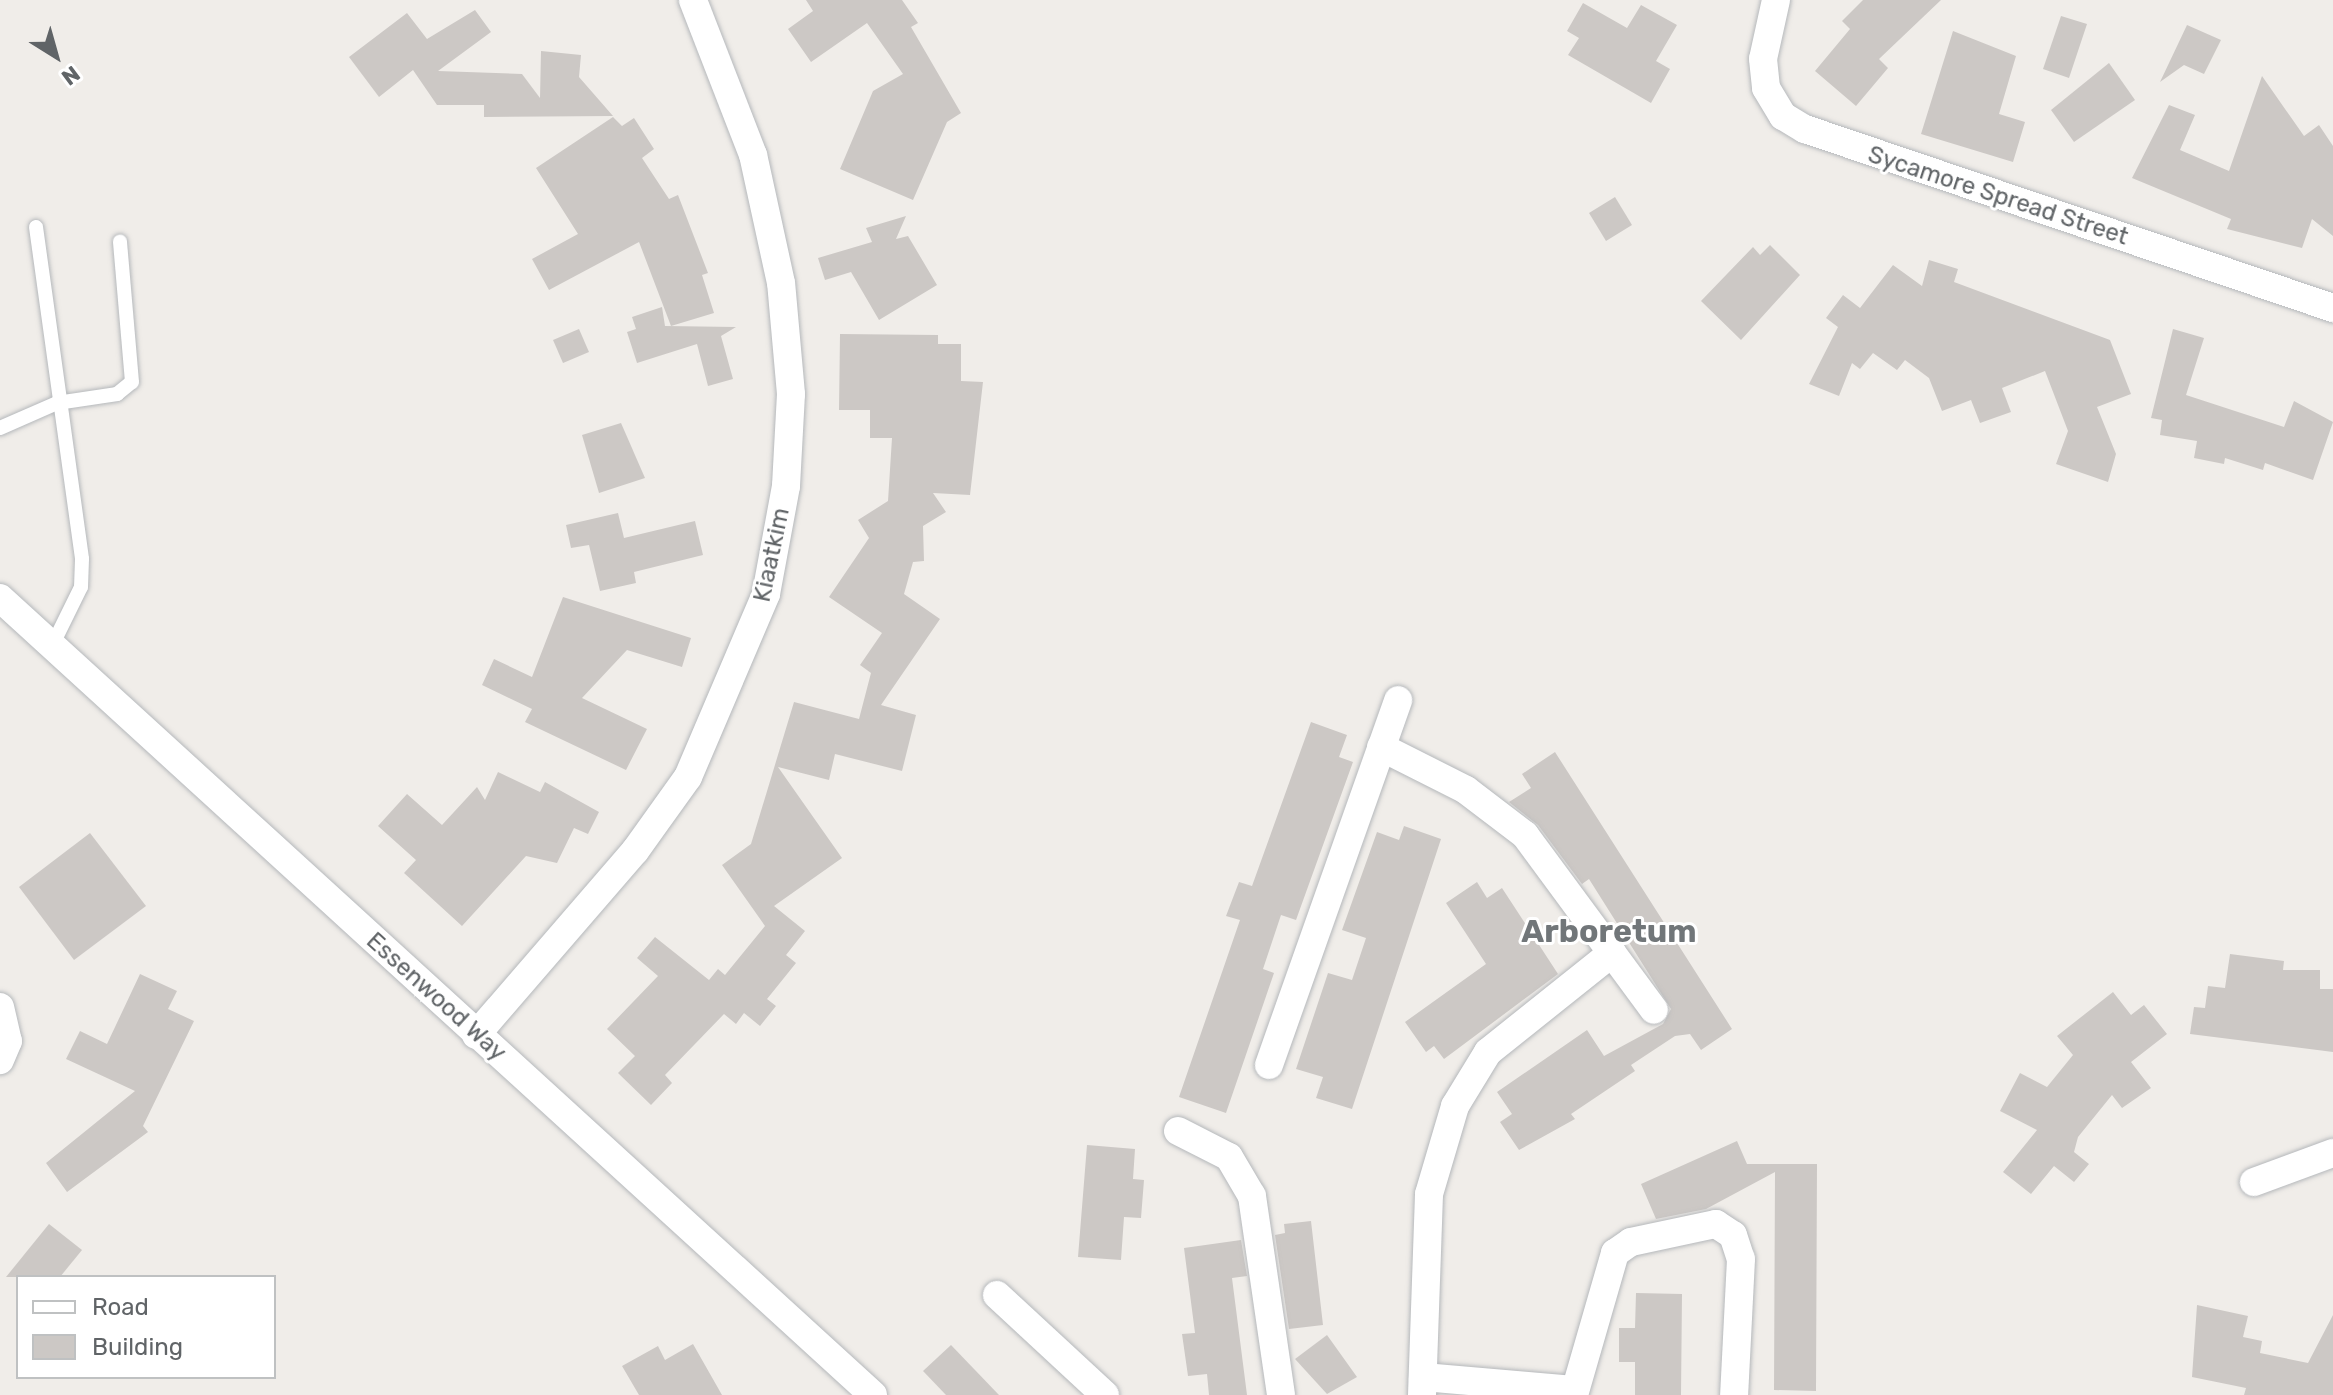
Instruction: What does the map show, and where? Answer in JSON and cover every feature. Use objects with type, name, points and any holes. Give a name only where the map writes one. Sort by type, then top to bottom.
[{"type":"street","name":"Kiaatkim","points":[[476,1035],[635,851],[688,777],[766,594],[786,486],[791,394],[781,283],[753,155],[693,0]]},
{"type":"street","name":"Sycamore Spread Street","points":[[1776,0],[1763,59],[1766,88],[1783,116],[1805,129],[2333,308]]},
{"type":"street","name":"Essenwood Way","points":[[0,598],[873,1395]]},
{"type":"street","points":[[1269,1065],[1398,700]]},
{"type":"street","points":[[1381,747],[1498,811],[1546,861],[1654,1010]]},
{"type":"street","points":[[1612,953],[1470,1072],[1442,1137],[1429,1194],[1422,1386],[1574,1392],[1615,1253],[1631,1242],[1716,1224],[1733,1235],[1741,1259],[1734,1395]]},
{"type":"street","points":[[0,1007],[8,1041],[0,1060]]},
{"type":"street","points":[[1178,1131],[1229,1157],[1252,1196],[1281,1395]]},
{"type":"street","points":[[2254,1182],[2333,1153]]},
{"type":"street","points":[[997,1295],[1105,1395]]},
{"type":"lane","points":[[36,227],[57,403],[82,559],[81,587],[52,646]]},
{"type":"lane","points":[[0,428],[57,403],[117,394],[132,382],[120,242]]},
{"type":"building","points":[[806,0],[902,0],[918,23],[911,27],[961,113],[947,122],[913,200],[840,169],[873,91],[903,74],[867,23],[811,62],[788,29],[813,11]]},
{"type":"building","points":[[1863,0],[1941,0],[1879,59],[1888,68],[1856,106],[1815,71],[1850,29],[1842,21]]},
{"type":"building","points":[[1583,3],[1627,28],[1641,5],[1677,25],[1656,61],[1670,69],[1651,103],[1568,55],[1579,38],[1567,31]]},
{"type":"building","points":[[475,10],[491,32],[438,71],[522,74],[540,98],[541,51],[581,55],[579,77],[613,116],[484,117],[484,105],[437,105],[413,70],[379,97],[349,57],[407,13],[427,39]]},
{"type":"building","points":[[2061,16],[2087,24],[2069,78],[2043,69]]},
{"type":"building","points":[[2187,25],[2221,40],[2204,74],[2184,65],[2160,82]]},
{"type":"building","points":[[1953,31],[2016,56],[1999,114],[2025,122],[2013,162],[1921,134]]},
{"type":"building","points":[[2109,63],[2135,100],[2074,142],[2051,110]]},
{"type":"building","points":[[2262,76],[2304,136],[2319,125],[2333,146],[2333,236],[2312,219],[2302,248],[2227,229],[2231,219],[2132,178],[2169,105],[2195,115],[2180,150],[2229,171]]},
{"type":"building","points":[[613,117],[622,126],[634,118],[654,149],[642,158],[669,199],[678,195],[708,273],[702,275],[714,313],[671,326],[639,242],[549,290],[532,259],[578,234],[536,168]]},
{"type":"building","points":[[1615,197],[1632,225],[1606,241],[1589,213]]},
{"type":"building","points":[[906,216],[896,239],[908,236],[937,285],[879,320],[851,272],[825,280],[818,258],[872,242],[866,228]]},
{"type":"building","points":[[1770,245],[1800,275],[1741,340],[1701,301],[1753,247],[1760,255]]},
{"type":"building","points":[[1929,260],[1958,269],[1954,282],[2110,340],[2131,394],[2097,407],[2116,454],[2108,482],[2056,464],[2068,431],[2045,371],[2002,388],[2011,412],[1980,423],[1971,400],[1942,411],[1929,378],[1905,360],[1897,370],[1873,353],[1860,369],[1852,363],[1839,396],[1809,384],[1838,327],[1826,318],[1843,295],[1860,308],[1893,265],[1922,286]]},
{"type":"building","points":[[662,307],[665,326],[736,327],[721,336],[733,379],[708,386],[697,344],[637,363],[627,332],[636,329],[632,317]]},
{"type":"building","points":[[579,329],[589,352],[563,363],[553,340]]},
{"type":"building","points":[[2173,329],[2204,338],[2186,395],[2284,427],[2294,401],[2333,422],[2313,480],[2265,463],[2263,470],[2225,458],[2224,464],[2194,458],[2197,441],[2160,435],[2162,420],[2151,418]]},
{"type":"building","points":[[840,334],[938,335],[938,344],[961,344],[961,381],[983,382],[970,495],[933,493],[946,512],[923,526],[924,561],[913,562],[904,594],[940,619],[881,705],[916,715],[902,771],[835,754],[829,780],[778,767],[842,858],[774,906],[805,931],[786,955],[796,963],[767,999],[776,1006],[760,1026],[744,1013],[736,1024],[724,1014],[665,1075],[672,1083],[651,1105],[618,1073],[635,1056],[607,1029],[658,976],[637,958],[655,937],[709,980],[718,969],[725,975],[765,926],[722,865],[751,844],[794,702],[859,719],[871,673],[860,665],[882,633],[829,597],[869,538],[858,520],[888,501],[892,438],[870,438],[870,410],[839,410]]},
{"type":"building","points":[[621,423],[645,478],[599,493],[582,435]]},
{"type":"building","points":[[618,513],[624,538],[695,521],[703,555],[634,572],[636,583],[600,591],[589,545],[571,548],[566,525]]},
{"type":"building","points":[[563,597],[691,638],[682,667],[627,650],[582,698],[647,729],[626,770],[525,722],[532,709],[482,685],[494,659],[532,677]]},
{"type":"building","points":[[1311,722],[1347,735],[1339,757],[1353,762],[1296,920],[1281,915],[1263,969],[1274,973],[1226,1113],[1179,1097],[1240,920],[1226,916],[1239,882],[1252,886]]},
{"type":"building","points":[[1555,752],[1732,1029],[1701,1050],[1690,1034],[1675,1036],[1631,1065],[1635,1071],[1571,1114],[1575,1119],[1519,1150],[1500,1122],[1512,1114],[1497,1092],[1587,1030],[1604,1056],[1663,1024],[1671,1009],[1589,879],[1582,884],[1538,825],[1509,802],[1531,788],[1522,774]]},
{"type":"building","points":[[498,772],[540,792],[545,782],[599,812],[588,834],[574,828],[557,863],[526,856],[462,926],[404,873],[416,860],[378,826],[407,794],[442,825],[477,787],[485,800]]},
{"type":"building","points":[[1404,826],[1441,839],[1352,1109],[1316,1098],[1323,1077],[1296,1069],[1328,973],[1352,980],[1366,938],[1342,930],[1377,832],[1399,840]]},
{"type":"building","points":[[90,833],[146,906],[74,960],[19,887]]},
{"type":"building","points":[[1477,882],[1487,898],[1502,888],[1558,974],[1444,1059],[1434,1046],[1426,1052],[1405,1022],[1486,964],[1446,903]]},
{"type":"building","points":[[2230,954],[2284,961],[2283,970],[2320,970],[2320,989],[2333,989],[2333,1052],[2190,1034],[2194,1007],[2205,1008],[2208,986],[2225,988]]},
{"type":"building","points":[[140,974],[177,991],[168,1009],[194,1021],[143,1126],[148,1132],[67,1192],[46,1163],[135,1091],[66,1059],[80,1031],[107,1044]]},
{"type":"building","points":[[2113,992],[2131,1015],[2144,1005],[2167,1034],[2131,1062],[2151,1088],[2122,1108],[2112,1095],[2078,1137],[2074,1152],[2089,1164],[2074,1182],[2054,1166],[2031,1194],[2003,1172],[2037,1130],[2000,1111],[2020,1073],[2047,1087],[2073,1055],[2057,1036]]},
{"type":"building","points":[[1737,1141],[1747,1164],[1817,1164],[1816,1391],[1774,1390],[1775,1172],[1706,1209],[1656,1219],[1641,1184]]},
{"type":"building","points":[[1087,1145],[1135,1149],[1133,1179],[1144,1180],[1141,1218],[1124,1217],[1121,1260],[1078,1257]]},
{"type":"building","points":[[1311,1221],[1323,1325],[1289,1329],[1275,1235],[1285,1233],[1284,1224]]},
{"type":"building","points":[[49,1224],[82,1250],[62,1275],[6,1277]]},
{"type":"building","points":[[1241,1240],[1247,1276],[1232,1278],[1247,1395],[1209,1395],[1207,1374],[1188,1376],[1182,1334],[1195,1333],[1184,1248]]},
{"type":"building","points":[[1636,1293],[1682,1294],[1681,1395],[1635,1395],[1635,1362],[1619,1362],[1619,1328],[1635,1328]]},
{"type":"building","points":[[2197,1305],[2248,1316],[2243,1337],[2262,1341],[2260,1353],[2308,1363],[2333,1315],[2333,1395],[2244,1395],[2246,1388],[2192,1377]]},
{"type":"building","points":[[1327,1335],[1357,1377],[1327,1394],[1295,1359]]},
{"type":"building","points":[[693,1344],[722,1395],[639,1395],[622,1366],[658,1346],[665,1360]]},
{"type":"building","points":[[951,1345],[999,1395],[946,1395],[923,1371]]},
{"type":"district","name":"Arboretum","points":[[1609,931]]}]
